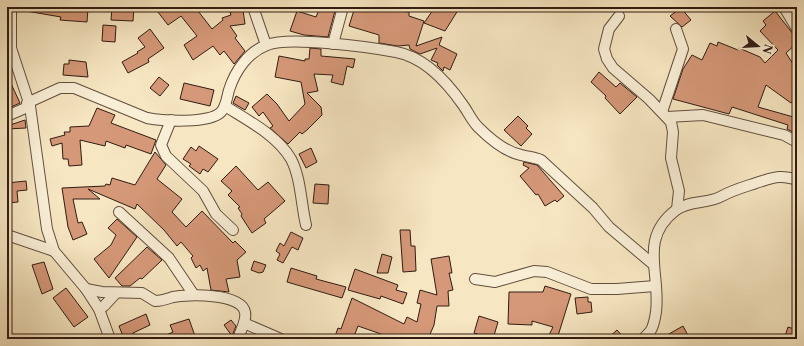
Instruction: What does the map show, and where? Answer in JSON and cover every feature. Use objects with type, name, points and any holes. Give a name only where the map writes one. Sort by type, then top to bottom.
[{"type":"street","points":[[11,7],[11,48],[28,105],[47,229],[54,251],[86,289],[99,309],[110,339]]},
{"type":"street","points":[[253,7],[266,45]]},
{"type":"street","points":[[333,44],[343,7]]},
{"type":"street","points":[[784,7],[797,29]]},
{"type":"street","points":[[619,16],[609,29],[604,49],[607,59],[613,68],[671,122],[673,132],[671,158],[679,191],[677,209]]},
{"type":"street","points":[[664,115],[683,49],[676,30]]},
{"type":"street","points":[[7,116],[60,88],[74,88],[147,118],[200,120],[215,116],[221,112],[225,106],[233,76],[254,52],[266,45],[279,41],[333,44],[397,52],[413,58],[429,67],[443,80],[478,126],[505,148],[521,155],[533,156],[542,160],[592,208],[609,227],[654,265]]},
{"type":"street","points":[[225,106],[263,131],[285,152],[291,160],[298,180],[306,225]]},
{"type":"street","points":[[664,115],[703,116],[784,135],[797,142]]},
{"type":"street","points":[[171,120],[161,145],[166,156],[203,191],[216,214],[233,230]]},
{"type":"street","points":[[643,339],[651,330],[655,320],[657,305],[652,248],[656,233],[666,220],[677,209],[704,200],[717,199],[743,186],[768,178],[781,176],[797,180]]},
{"type":"street","points":[[119,212],[169,258],[194,295]]},
{"type":"street","points":[[7,235],[54,251]]},
{"type":"street","points":[[475,279],[494,282],[534,271],[547,272],[591,289],[617,289],[655,286]]},
{"type":"street","points":[[86,289],[116,293],[142,293],[155,301],[194,295],[224,298],[238,303],[245,312],[244,323],[238,339]]},
{"type":"street","points":[[99,309],[104,306],[116,293]]},
{"type":"street","points":[[244,323],[281,339]]},
{"type":"building","points":[[26,7],[88,8],[87,22],[60,20],[61,17],[26,11]]},
{"type":"building","points":[[112,7],[134,7],[133,21],[111,20]]},
{"type":"building","points":[[154,7],[195,7],[212,29],[223,20],[222,18],[231,15],[230,12],[243,10],[245,24],[230,26],[237,36],[235,38],[245,51],[234,64],[224,51],[220,55],[213,46],[193,60],[184,45],[197,36],[181,16],[168,25]]},
{"type":"building","points":[[320,7],[336,7],[328,37],[304,35],[290,31],[297,11],[316,17]]},
{"type":"building","points":[[355,7],[376,7],[375,9],[409,12],[409,16],[424,21],[416,46],[442,37],[439,45],[457,54],[450,70],[444,67],[443,71],[437,65],[438,63],[431,60],[437,48],[420,54],[410,49],[409,45],[398,46],[379,43],[379,35],[349,26]]},
{"type":"building","points":[[435,7],[460,7],[445,31],[424,23]]},
{"type":"building","points":[[681,8],[691,20],[682,27],[670,16]]},
{"type":"building","points":[[775,11],[797,39],[797,43],[786,53],[797,70],[797,96],[791,103],[766,85],[758,107],[797,118],[797,134],[787,129],[788,125],[732,107],[729,114],[673,99],[683,69],[692,55],[702,60],[710,43],[717,46],[718,42],[738,50],[739,48],[760,57],[765,63],[778,50],[760,31],[766,25],[763,21]]},
{"type":"building","points":[[103,25],[116,26],[115,42],[102,41]]},
{"type":"building","points":[[150,29],[164,48],[148,59],[149,62],[128,73],[122,62],[138,53],[137,52],[145,47],[138,38]]},
{"type":"building","points":[[310,48],[321,49],[321,56],[355,59],[353,68],[347,66],[343,85],[331,82],[333,75],[314,74],[318,91],[307,93],[321,107],[322,115],[307,130],[302,134],[300,132],[288,144],[270,128],[273,126],[263,112],[259,116],[252,107],[267,94],[277,104],[289,121],[305,104],[301,82],[275,77],[279,56],[305,61],[305,59],[309,59]]},
{"type":"building","points":[[69,60],[86,62],[88,77],[63,75],[64,64],[69,64]]},
{"type":"building","points":[[599,72],[616,87],[620,83],[637,97],[620,114],[605,98],[606,96],[591,82]]},
{"type":"building","points":[[7,75],[20,103],[11,107],[7,98]]},
{"type":"building","points":[[159,77],[169,85],[160,96],[150,88]]},
{"type":"building","points":[[184,83],[214,90],[210,106],[180,99]]},
{"type":"building","points":[[236,96],[249,103],[245,110],[233,103]]},
{"type":"building","points":[[97,108],[115,115],[111,123],[156,140],[151,154],[126,145],[125,148],[106,141],[105,146],[80,140],[82,165],[69,166],[68,159],[63,159],[62,143],[52,146],[50,139],[65,135],[64,132],[70,132],[70,127],[89,126]]},
{"type":"building","points":[[518,116],[528,126],[526,128],[532,134],[521,146],[504,130]]},
{"type":"building","points":[[25,120],[26,128],[7,129],[7,126]]},
{"type":"building","points":[[199,146],[218,159],[208,172],[203,169],[200,174],[189,166],[191,164],[183,159],[191,147],[196,151]]},
{"type":"building","points":[[311,148],[317,162],[306,168],[299,154]]},
{"type":"building","points":[[155,152],[166,165],[157,179],[182,199],[172,212],[186,227],[202,211],[233,243],[235,241],[246,252],[237,260],[240,277],[226,279],[229,292],[211,290],[207,268],[203,271],[200,265],[196,268],[191,258],[193,256],[181,242],[177,246],[164,230],[137,204],[135,209],[88,189],[100,199],[73,199],[78,223],[82,222],[87,234],[73,240],[68,227],[62,188],[105,186],[106,184],[110,185],[112,178],[135,185]]},
{"type":"building","points":[[524,162],[537,165],[564,196],[557,202],[555,200],[545,206],[538,194],[536,195],[520,176],[529,168],[523,165]]},
{"type":"building","points":[[236,166],[258,190],[268,182],[285,201],[264,219],[266,223],[252,233],[241,216],[242,214],[238,208],[240,207],[228,195],[232,191],[221,181]]},
{"type":"building","points":[[26,181],[27,190],[17,191],[18,202],[8,203],[7,183]]},
{"type":"building","points":[[315,184],[329,185],[328,204],[313,203]]},
{"type":"building","points":[[117,219],[137,237],[109,278],[94,259],[111,245],[116,235],[108,228]]},
{"type":"building","points":[[400,230],[410,230],[411,246],[415,246],[416,271],[403,272]]},
{"type":"building","points":[[291,232],[303,238],[298,250],[292,247],[283,263],[277,260],[280,254],[276,251],[280,243],[284,246]]},
{"type":"building","points":[[147,247],[162,260],[142,279],[140,278],[130,286],[122,286],[115,278]]},
{"type":"building","points":[[382,254],[392,257],[388,273],[377,273]]},
{"type":"building","points":[[449,256],[452,273],[449,273],[453,290],[448,291],[449,306],[437,306],[434,325],[428,339],[378,339],[381,334],[358,326],[353,339],[334,339],[338,328],[341,329],[352,298],[404,324],[407,317],[417,322],[421,304],[417,303],[420,290],[437,295],[431,259]]},
{"type":"building","points":[[254,261],[266,265],[263,272],[259,273],[251,270]]},
{"type":"building","points":[[44,262],[53,289],[42,294],[32,265]]},
{"type":"building","points":[[291,268],[317,276],[316,279],[346,287],[342,298],[287,282]]},
{"type":"building","points":[[355,269],[398,285],[396,290],[407,293],[403,304],[381,296],[380,299],[348,290]]},
{"type":"building","points":[[545,286],[571,294],[557,339],[547,339],[553,327],[532,321],[532,325],[508,324],[509,292],[543,292]]},
{"type":"building","points":[[66,288],[88,317],[74,327],[53,298]]},
{"type":"building","points":[[588,297],[588,302],[591,302],[592,312],[577,314],[575,298]]},
{"type":"building","points":[[146,314],[150,325],[133,333],[136,339],[124,339],[119,326]]},
{"type":"building","points":[[479,316],[498,322],[493,339],[474,333]]},
{"type":"building","points":[[189,319],[196,339],[158,339],[173,332],[170,325]]},
{"type":"building","points":[[231,320],[236,326],[232,336],[224,325]]},
{"type":"building","points":[[683,326],[690,339],[660,339]]},
{"type":"building","points":[[788,327],[797,330],[797,339],[784,339]]},
{"type":"building","points":[[617,330],[625,339],[607,339]]}]
